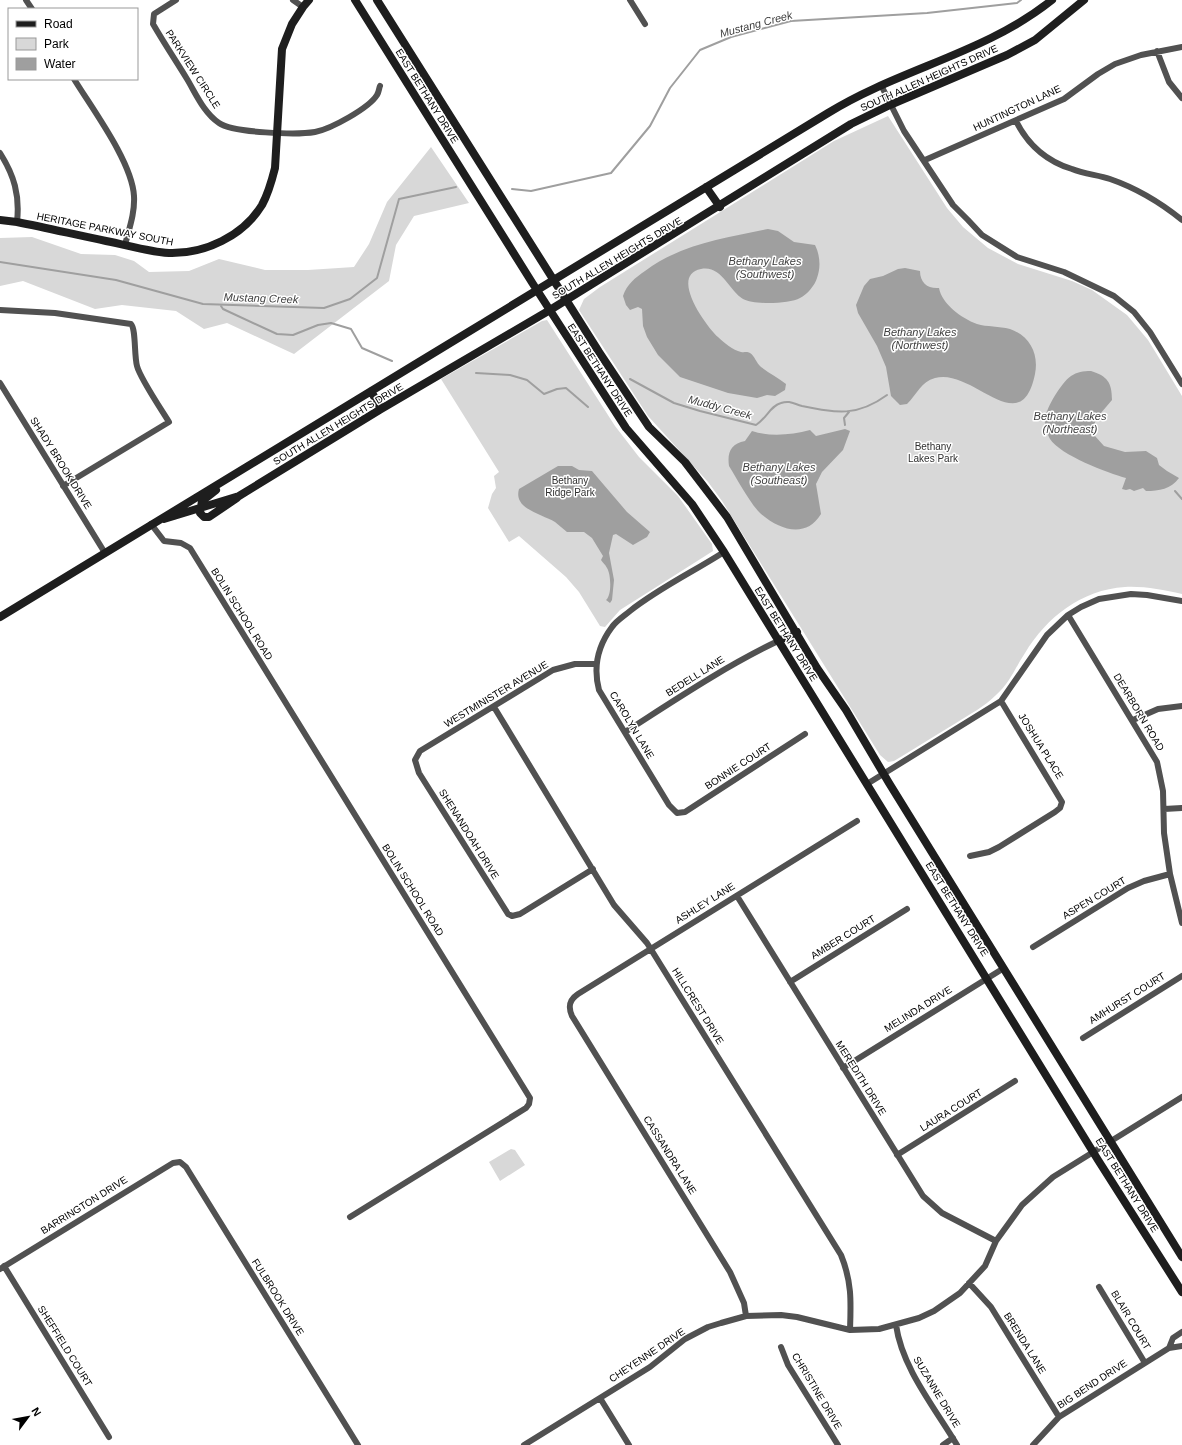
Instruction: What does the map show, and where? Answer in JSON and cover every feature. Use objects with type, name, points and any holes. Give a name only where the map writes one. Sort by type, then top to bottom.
[{"type":"main road","name":"HERITAGE PARKWAY SOUTH","points":[[0,220],[18,222],[169,253],[192,251],[221,242],[238,232],[262,204],[271,182],[275,168],[282,49],[292,24],[302,7],[309,0]]},
{"type":"main road","name":"EAST BETHANY DRIVE","points":[[355,0],[626,428],[692,504],[724,552],[1182,1292]]},
{"type":"main road","name":"EAST BETHANY DRIVE","points":[[378,0],[567,300],[650,427],[690,468],[727,517],[797,632],[817,668],[846,710],[1182,1257]]},
{"type":"main road","name":"SOUTH ALLEN HEIGHTS DRIVE","points":[[0,617],[464,333],[538,291],[845,102],[996,36],[1034,13],[1052,0]]},
{"type":"main road","name":"SOUTH ALLEN HEIGHTS DRIVE","points":[[152,523],[239,496],[382,409],[567,300],[851,124],[890,104],[1007,55],[1035,40],[1084,0]]},
{"type":"main road","points":[[706,187],[720,206]]},
{"type":"main road","points":[[371,391],[382,409]]},
{"type":"main road","points":[[200,508],[205,498],[239,474],[249,464]]},
{"type":"main road","points":[[778,641],[797,632]]},
{"type":"street","name":"PARKVIEW CIRCLE","points":[[176,0],[154,14],[153,24],[210,115],[219,123],[232,128],[277,132]]},
{"type":"street","points":[[293,0],[302,7]]},
{"type":"street","points":[[630,0],[645,24]]},
{"type":"street","name":"HUNTINGTON LANE","points":[[925,160],[1064,99],[1114,64],[1157,51],[1182,47]]},
{"type":"street","points":[[1157,51],[1169,82],[1182,98]]},
{"type":"street","points":[[75,80],[127,167],[134,198],[132,215],[125,245]]},
{"type":"street","points":[[881,85],[904,131],[925,160],[953,205],[982,234],[1017,258],[1064,272],[1104,290],[1134,312],[1150,332],[1182,384]]},
{"type":"street","points":[[277,132],[315,132],[337,125],[361,109],[377,94],[380,86]]},
{"type":"street","points":[[1016,120],[1024,136],[1035,149],[1048,159],[1072,170],[1095,174],[1119,183],[1147,196],[1182,220]]},
{"type":"street","points":[[0,153],[10,169],[16,187],[19,208],[18,222]]},
{"type":"street","points":[[0,310],[55,313],[131,324],[135,330],[134,344],[137,368],[169,422],[63,486]]},
{"type":"street","name":"SHADY BROOK DRIVE","points":[[0,383],[104,552]]},
{"type":"street","name":"BOLIN SCHOOL ROAD","points":[[152,523],[164,540],[181,543],[190,548],[530,1098],[529,1104],[526,1108],[350,1217]]},
{"type":"street","name":"CAROLYN LANE","points":[[682,813],[674,812],[669,805],[599,690],[595,664],[598,653],[612,626],[654,594],[724,552]]},
{"type":"street","points":[[867,784],[1001,701],[1011,689],[1038,646],[1055,626],[1068,615],[1091,602],[1117,596],[1147,595],[1182,601]]},
{"type":"street","name":"DEARBORN ROAD","points":[[1068,615],[1133,720],[1157,762],[1162,780],[1164,833],[1170,874],[1182,923]]},
{"type":"street","name":"BEDELL LANE","points":[[625,732],[750,654],[778,641]]},
{"type":"street","name":"WESTMINISTER AVENUE","points":[[415,760],[420,751],[553,670],[575,664],[595,664]]},
{"type":"street","name":"JOSHUA PLACE","points":[[970,856],[989,852],[999,847],[1056,812],[1060,808],[1062,802],[1001,701]]},
{"type":"street","points":[[1133,720],[1158,709],[1182,706]]},
{"type":"street","name":"HILLCREST DRIVE","points":[[494,707],[614,905],[632,924],[650,949],[841,1255],[850,1280],[852,1297],[850,1330]]},
{"type":"street","name":"BONNIE COURT","points":[[682,813],[805,734]]},
{"type":"street","name":"SHENANDOAH DRIVE","points":[[415,760],[419,773],[508,914],[512,916],[520,914],[592,869]]},
{"type":"street","points":[[1164,809],[1182,808]]},
{"type":"street","name":"ASHLEY LANE","points":[[570,1007],[571,1001],[578,994],[857,821]]},
{"type":"street","name":"ASPEN COURT","points":[[1033,947],[1128,888],[1144,881],[1170,874]]},
{"type":"street","name":"MEREDITH DRIVE","points":[[737,896],[915,1185],[932,1204],[952,1218],[996,1241]]},
{"type":"street","name":"AMBER COURT","points":[[790,982],[907,909]]},
{"type":"street","name":"MELINDA DRIVE","points":[[843,1068],[987,977],[1004,968]]},
{"type":"street","name":"AMHURST COURT","points":[[1082,1038],[1182,976]]},
{"type":"street","name":"CASSANDRA LANE","points":[[570,1007],[572,1016],[730,1272],[744,1303],[746,1316]]},
{"type":"street","name":"LAURA COURT","points":[[897,1156],[1016,1082]]},
{"type":"street","name":"CHEYENNE DRIVE","points":[[524,1445],[650,1367],[685,1339],[708,1327],[746,1316],[781,1314],[850,1330],[880,1329],[896,1325],[934,1311],[951,1299],[985,1266],[996,1241],[1028,1198],[1053,1177],[1182,1097]]},
{"type":"street","name":"BARRINGTON DRIVE","points":[[2,1268],[173,1163],[180,1162]]},
{"type":"street","name":"FULBROOK DRIVE","points":[[180,1162],[186,1167],[358,1445]]},
{"type":"street","name":"SHEFFIELD COURT","points":[[2,1268],[109,1437]]},
{"type":"street","name":"BRENDA LANE","points":[[969,1283],[991,1307],[1059,1417]]},
{"type":"street","name":"BLAIR COURT","points":[[1100,1287],[1145,1363]]},
{"type":"street","name":"SUZANNE DRIVE","points":[[896,1325],[898,1341],[906,1362],[957,1445]]},
{"type":"street","name":"BIG BEND DRIVE","points":[[1168,1348],[1173,1338],[1182,1332]]},
{"type":"street","name":"BIG BEND DRIVE","points":[[1033,1445],[1059,1417],[1168,1348],[1182,1346]]},
{"type":"street","name":"CHRISTINE DRIVE","points":[[780,1347],[788,1365],[838,1445]]},
{"type":"street","points":[[600,1398],[629,1445]]},
{"type":"street","points":[[943,1445],[953,1438]]},
{"type":"green space","name":"Bethany Lakes Park","points":[[888,116],[947,208],[963,227],[988,248],[1018,264],[1072,281],[1092,290],[1127,315],[1148,340],[1156,353],[1182,396],[1182,594],[1146,588],[1125,587],[1109,589],[1080,600],[1055,617],[1044,628],[1025,653],[1005,685],[987,703],[894,761],[888,762],[880,755],[722,501],[708,482],[648,416],[579,310],[584,299],[600,287],[834,141]]},
{"type":"green space","points":[[431,147],[469,203],[414,216],[396,245],[389,281],[294,354],[227,323],[204,329],[176,311],[122,305],[95,309],[23,281],[0,286],[0,238],[32,237],[81,254],[115,255],[134,261],[149,272],[189,271],[219,259],[265,270],[308,270],[354,267],[369,244],[387,202]]},
{"type":"green space","name":"Bethany Ridge Park","points":[[547,320],[615,426],[639,457],[678,496],[712,544],[713,551],[620,610],[605,627],[600,626],[579,592],[566,577],[519,536],[509,542],[488,508],[492,494],[496,488],[494,476],[499,472],[441,379],[542,321]]},
{"type":"green space","points":[[511,1149],[515,1150],[525,1165],[500,1181],[489,1162]]},
{"type":"water","name":"Bethany Lakes (Southwest)","points":[[768,229],[778,231],[794,242],[815,245],[818,253],[819,270],[816,281],[805,295],[795,300],[780,303],[748,301],[738,295],[720,275],[708,269],[701,269],[692,273],[688,281],[689,290],[693,301],[706,323],[718,337],[735,350],[749,352],[752,354],[761,367],[786,384],[785,390],[775,396],[767,395],[757,398],[728,393],[680,377],[658,355],[647,337],[643,326],[642,309],[638,307],[630,310],[626,305],[623,296],[627,288],[641,274],[673,254],[704,243]]},
{"type":"water","name":"Bethany Lakes (Northwest)","points":[[905,268],[920,271],[923,282],[928,286],[939,288],[948,305],[965,318],[981,325],[1010,329],[1023,336],[1028,341],[1034,353],[1036,367],[1028,394],[1019,402],[1007,403],[994,398],[965,382],[950,378],[935,378],[926,382],[907,404],[900,405],[891,396],[886,367],[877,346],[858,313],[856,305],[864,286],[870,279]]},
{"type":"water","name":"Bethany Lakes (Northeast)","points":[[1091,371],[1101,375],[1108,381],[1112,394],[1112,400],[1095,420],[1095,436],[1104,446],[1125,452],[1146,451],[1157,458],[1159,465],[1179,478],[1172,485],[1156,491],[1146,491],[1143,488],[1134,491],[1130,489],[1122,489],[1126,478],[1085,463],[1055,445],[1050,439],[1046,429],[1045,418],[1048,408],[1055,396],[1067,379],[1071,376],[1080,372]]},
{"type":"water","name":"Bethany Lakes (Southeast)","points":[[845,429],[850,431],[843,450],[822,472],[816,484],[821,514],[815,522],[808,527],[792,529],[775,524],[767,519],[752,503],[729,466],[729,453],[731,449],[736,444],[745,441],[752,431],[781,435],[810,430],[816,436]]},
{"type":"water","points":[[558,466],[572,466],[579,470],[592,471],[627,512],[650,532],[647,537],[633,545],[616,534],[613,535],[609,553],[614,580],[612,600],[610,603],[606,600],[610,589],[608,571],[606,565],[601,560],[603,556],[592,538],[584,532],[567,532],[555,522],[524,506],[518,496],[519,489]]},
{"type":"waterway","name":"Mustang Creek","points":[[512,189],[531,191],[611,173],[650,126],[670,88],[700,50],[731,37],[791,21],[927,13],[1017,3],[1021,0]]},
{"type":"waterway","name":"Mustang Creek","points":[[0,262],[116,280],[203,304],[324,308],[350,299],[377,278],[399,199],[456,187]]},
{"type":"waterway","name":"Muddy Creek","points":[[221,306],[223,309],[277,334],[293,335],[318,325],[331,323],[351,329],[362,348],[392,361]]},
{"type":"waterway","name":"Muddy Creek","points":[[476,373],[510,375],[527,380],[544,394],[557,389],[566,388],[588,407]]},
{"type":"waterway","name":"Muddy Creek","points":[[630,379],[674,403],[756,425],[771,409],[784,402],[826,410],[846,411],[866,407],[887,395]]},
{"type":"waterway","name":"Muddy Creek","points":[[845,425],[844,418],[849,412]]},
{"type":"waterway","name":"Muddy Creek","points":[[1175,491],[1182,499]]}]
